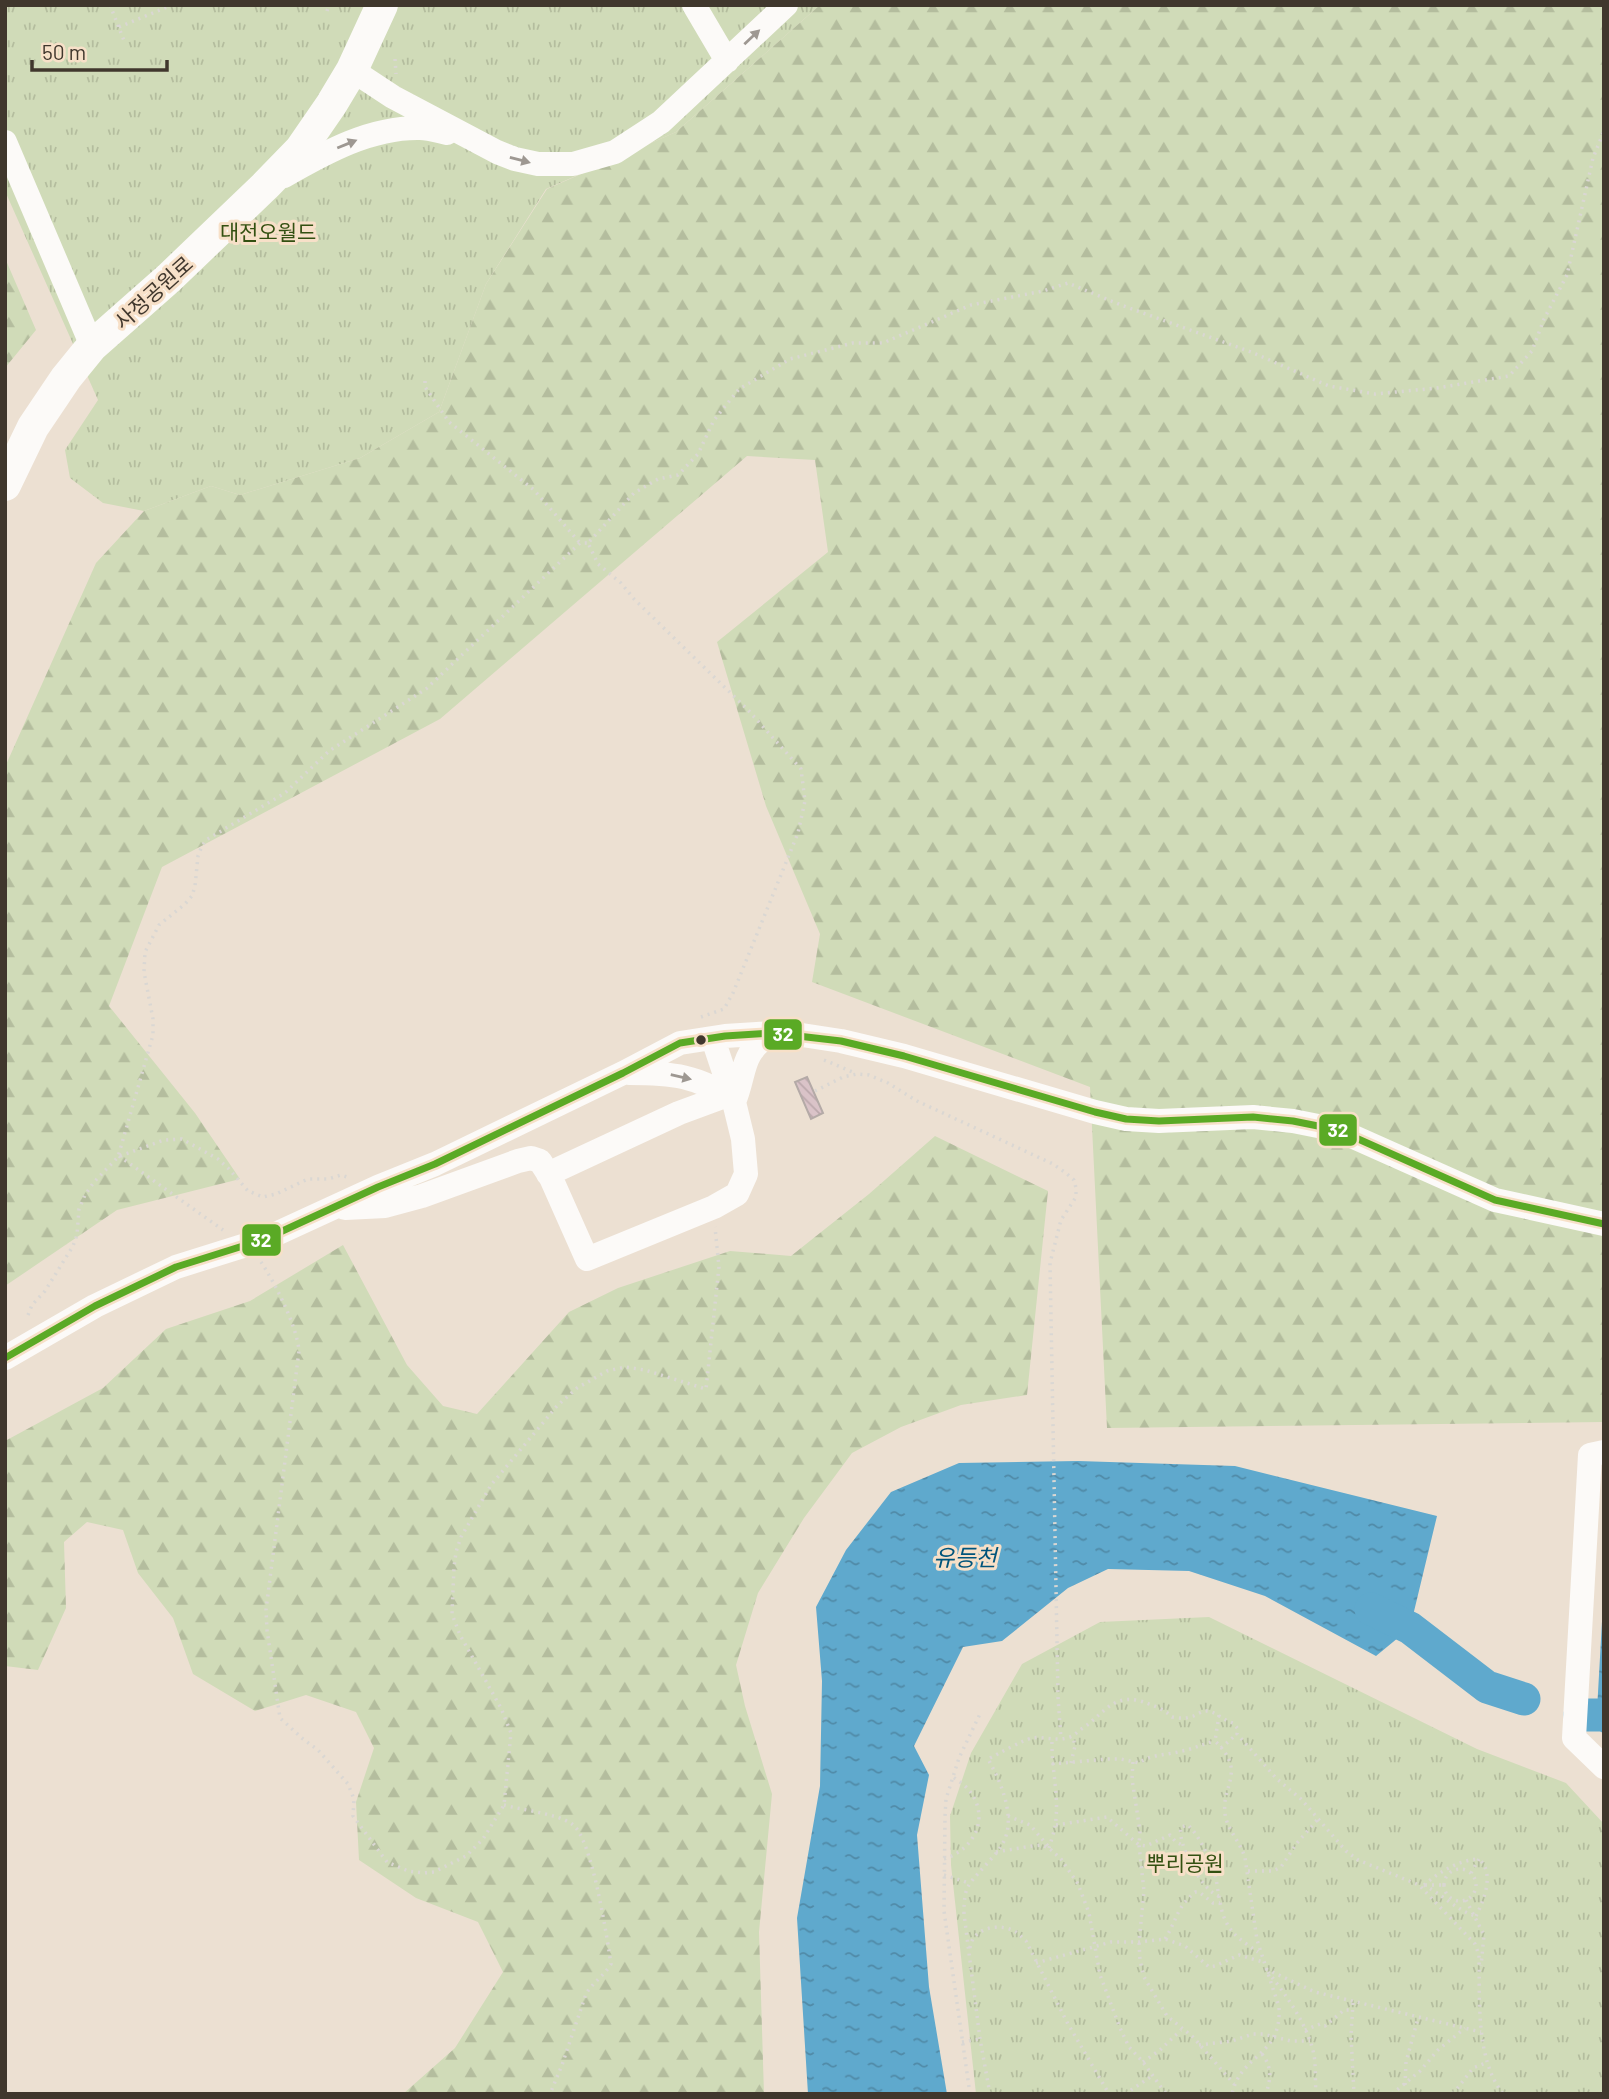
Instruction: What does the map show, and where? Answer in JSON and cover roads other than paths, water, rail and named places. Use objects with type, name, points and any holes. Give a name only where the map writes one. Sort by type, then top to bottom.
[{"type":"main road","name":"사정공원로","points":[[5,485],[33,427],[66,378],[92,346],[169,278],[300,150],[352,70],[382,5]]},
{"type":"street","points":[[694,5],[727,61]]},
{"type":"street","points":[[352,70],[393,97],[471,139],[515,159],[538,164],[573,164],[615,152],[661,122],[786,5]]},
{"type":"street","points":[[265,186],[324,153],[391,130],[423,127],[471,139]]},
{"type":"street","points":[[5,142],[92,346]]},
{"type":"street","points":[[548,1174],[679,1113],[730,1099],[740,1088],[748,1055],[754,1046],[772,1033]]},
{"type":"street","points":[[5,1358],[95,1306],[176,1267],[265,1239],[435,1164],[680,1043],[725,1036],[772,1033],[828,1039],[904,1056],[1126,1119],[1160,1121],[1253,1117],[1338,1130],[1495,1200],[1604,1224]]},
{"type":"street","points":[[331,1209],[385,1206],[531,1158],[540,1161],[548,1174],[587,1259],[714,1207],[737,1194],[746,1174],[743,1139],[713,1039]]},
{"type":"street","points":[[623,1073],[678,1075],[705,1084],[730,1099]]},
{"type":"street","points":[[1604,1452],[1590,1455],[1574,1738],[1604,1767]]},
{"type":"water","name":"유등천","points":[[1078,1461],[1235,1466],[1437,1516],[1410,1628],[1376,1656],[1265,1596],[1189,1571],[1108,1569],[1068,1588],[1002,1641],[963,1647],[914,1746],[929,1775],[917,1835],[929,1987],[947,2094],[808,2094],[797,1918],[820,1786],[822,1681],[816,1607],[846,1550],[891,1492],[959,1463]]},
{"type":"water","points":[[1604,1586],[1604,1734],[1596,1728]]},
{"type":"waterway","name":"유등천","points":[[1371,1609],[1410,1628],[1487,1687],[1524,1699]]},
{"type":"waterway","name":"유등천","points":[[1580,1715],[1604,1715]]},
{"type":"park label","name":"대전오월드","points":[[268,231]]},
{"type":"park label","name":"뿌리공원","points":[[1185,1862]]}]
